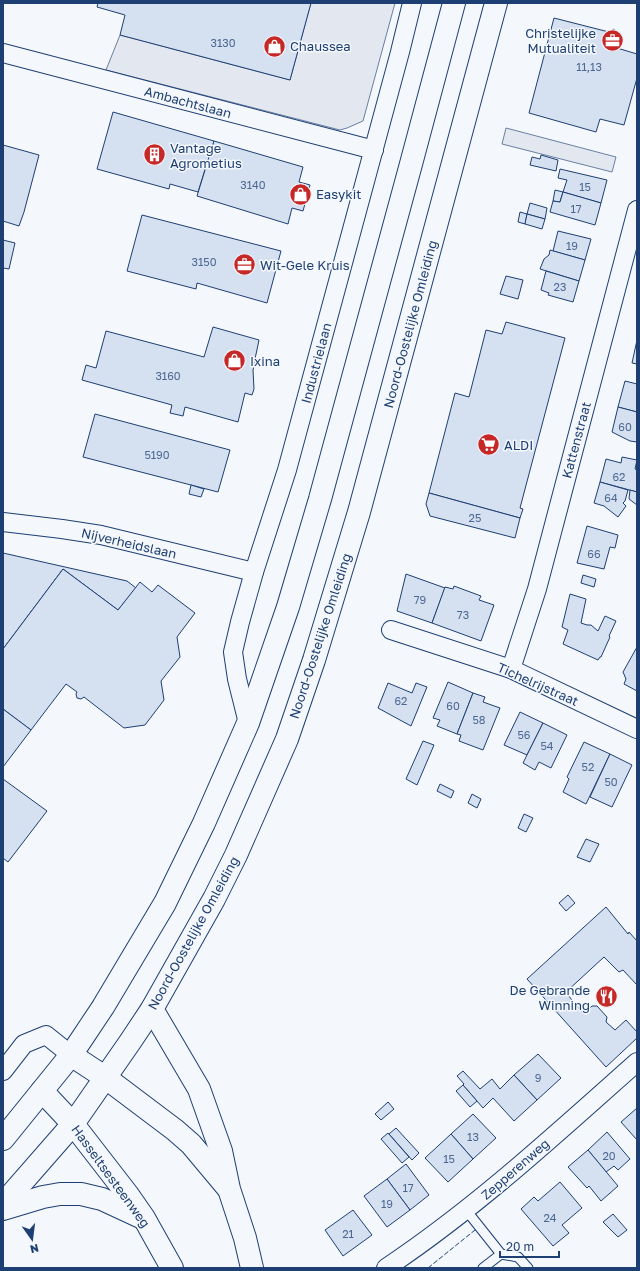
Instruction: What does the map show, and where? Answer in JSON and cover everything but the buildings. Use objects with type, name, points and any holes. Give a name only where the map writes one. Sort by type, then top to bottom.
[{"type":"main road","points":[[3,1139],[71,1055],[103,1007],[165,903],[204,823],[248,723],[288,607],[320,499],[454,3]]},
{"type":"main road","name":"Noord-Oostelijke Omleiding","points":[[3,1204],[73,1124],[152,1009],[214,899],[236,855],[287,739],[316,652],[359,512],[496,3]]},
{"type":"main road","points":[[152,1009],[199,1089],[221,1152],[229,1189],[245,1238],[252,1268]]},
{"type":"main road","points":[[71,1055],[106,1078],[191,1144],[229,1189]]},
{"type":"main road","name":"Hasseltsesteenweg","points":[[42,1091],[73,1124],[128,1196],[144,1218],[172,1268]]},
{"type":"main road","points":[[3,1209],[49,1196],[60,1194],[81,1194],[102,1200],[144,1218]]},
{"type":"street","name":"Industrielaan","points":[[248,723],[237,680],[233,652],[254,572],[287,470],[374,150],[412,3]]},
{"type":"street","name":"Ambachtslaan","points":[[3,53],[374,150]]},
{"type":"street","name":"Kattenstraat","points":[[511,669],[538,589],[637,210]]},
{"type":"street","name":"Nijverheidslaan","points":[[3,522],[62,528],[101,535],[254,572]]},
{"type":"street","name":"Tichelrijstraat","points":[[391,630],[511,669],[637,729]]},
{"type":"street","points":[[3,1071],[24,1044],[46,1035],[71,1055]]},
{"type":"street","name":"Zepperenweg","points":[[386,1268],[424,1242],[466,1210],[637,1062]]},
{"type":"lane","points":[[466,1210],[501,1254],[518,1257],[528,1268]]},
{"type":"lane","points":[[483,1268],[501,1254]]},
{"type":"shaded area","points":[[311,3],[395,3],[363,121],[347,128],[340,130],[106,70],[120,35],[290,80]]},
{"type":"shaded area","points":[[506,128],[616,157],[612,172],[502,144]]},
{"type":"fence","points":[[428,1268],[475,1230]]},
{"type":"place","name":"Christelijke Mutualiteit","points":[[612,40]]},
{"type":"place","name":"Chaussea","points":[[275,46]]},
{"type":"place","name":"Vantage Agrometius","points":[[155,155]]},
{"type":"place","name":"Easykit","points":[[300,194]]},
{"type":"place","name":"Wit-Gele Kruis","points":[[244,265]]},
{"type":"place","name":"Ixina","points":[[235,361]]},
{"type":"place","name":"ALDI","points":[[489,445]]},
{"type":"place","name":"De Gebrande Winning","points":[[606,997]]}]
